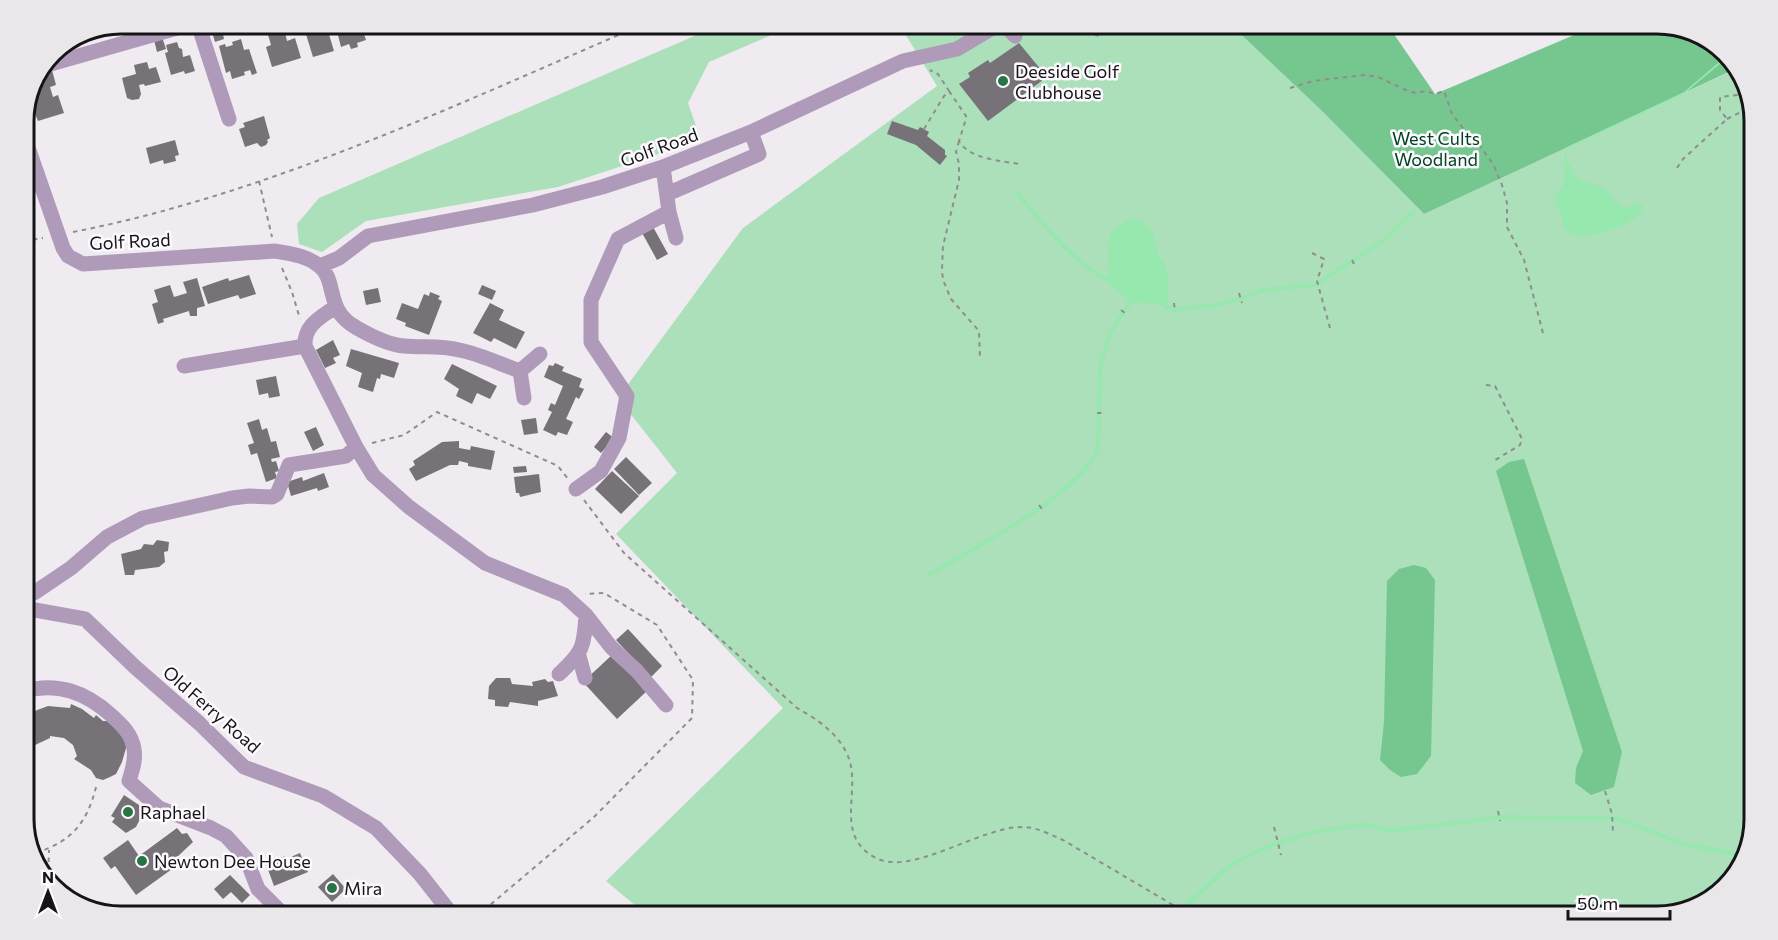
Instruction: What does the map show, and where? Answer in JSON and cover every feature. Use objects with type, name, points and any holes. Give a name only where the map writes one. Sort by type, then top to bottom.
[{"type":"street","points":[[59,62],[161,34]]},
{"type":"street","points":[[201,34],[229,119]]},
{"type":"street","name":"Golf Road","points":[[58,236],[68,256],[83,264],[275,251],[302,256],[320,266],[339,258],[368,236],[533,205],[602,187],[663,167],[751,132],[903,61],[957,50],[983,34]]},
{"type":"street","points":[[667,194],[759,154],[751,132]]},
{"type":"street","points":[[663,167],[675,238]]},
{"type":"street","points":[[35,168],[58,236]]},
{"type":"street","points":[[576,489],[601,471],[619,438],[627,396],[591,342],[591,300],[618,239],[669,212]]},
{"type":"street","points":[[320,266],[329,282],[335,308],[343,319],[356,328],[387,342],[404,346],[435,345],[460,350],[520,371]]},
{"type":"street","points":[[306,339],[315,321],[335,308]]},
{"type":"street","points":[[184,366],[306,339]]},
{"type":"street","points":[[306,339],[356,447],[373,475],[409,507],[475,556],[564,596],[586,615],[611,647],[637,671],[666,705]]},
{"type":"street","points":[[520,371],[540,354]]},
{"type":"street","points":[[520,371],[524,398]]},
{"type":"street","points":[[35,592],[71,568],[107,537],[143,518],[232,498],[272,497],[277,494],[289,465],[346,456],[356,447]]},
{"type":"street","name":"Old Ferry Road","points":[[35,610],[85,619],[244,767],[323,796],[376,828],[420,874],[444,905]]},
{"type":"street","points":[[560,674],[579,656],[585,635],[586,615]]},
{"type":"street","points":[[579,656],[585,678]]},
{"type":"street","points":[[35,688],[46,686],[73,690],[105,709],[123,726],[134,747],[135,761],[129,781],[159,808],[226,836],[246,858],[258,889],[274,905]]},
{"type":"path","points":[[35,239],[162,212],[259,181],[371,139],[621,34]]},
{"type":"path","points":[[1092,34],[1099,36]]},
{"type":"path","points":[[914,59],[916,65],[938,74],[966,119],[956,152],[959,180],[943,246],[942,270],[943,280],[951,300],[979,331],[980,359]]},
{"type":"path","points":[[1290,88],[1313,81],[1364,75],[1378,77],[1397,87],[1416,93],[1426,91],[1435,94],[1444,91],[1452,114],[1493,164],[1502,184],[1507,203],[1507,227],[1522,254],[1544,337]]},
{"type":"path","points":[[924,129],[949,91]]},
{"type":"path","points":[[1727,119],[1720,110],[1720,97],[1739,94]]},
{"type":"path","points":[[1677,168],[1683,159],[1727,119],[1743,111]]},
{"type":"path","points":[[959,141],[967,150],[994,160],[1020,164]]},
{"type":"path","points":[[259,181],[275,251],[292,292],[306,339]]},
{"type":"path","points":[[1312,253],[1324,259],[1317,281],[1330,328]]},
{"type":"path","points":[[1352,260],[1354,264]]},
{"type":"path","points":[[1239,293],[1242,303]]},
{"type":"path","points":[[1174,303],[1174,312]]},
{"type":"path","points":[[1120,310],[1125,313]]},
{"type":"path","points":[[1486,384],[1495,386],[1522,439],[1520,445],[1492,462]]},
{"type":"path","points":[[356,447],[404,435],[437,412],[558,466],[624,553],[798,708],[822,724],[843,747],[852,773],[850,806],[853,832],[873,856],[890,862],[913,859],[1003,829],[1026,827],[1063,840],[1173,905]]},
{"type":"path","points":[[1097,413],[1102,413]]},
{"type":"path","points":[[1039,505],[1043,510]]},
{"type":"path","points":[[490,905],[594,817],[692,718],[693,680],[657,625],[604,593],[564,596]]},
{"type":"path","points":[[41,851],[55,847],[86,818],[96,787]]},
{"type":"path","points":[[1605,791],[1612,814],[1613,832]]},
{"type":"path","points":[[1498,811],[1500,822]]},
{"type":"path","points":[[1275,827],[1281,855]]},
{"type":"path","points":[[49,849],[49,862]]},
{"type":"shaded area","points":[[699,34],[774,34],[709,62],[688,103],[701,140],[558,187],[366,221],[322,252],[299,244],[297,224],[319,198]]},
{"type":"shaded area","points":[[905,34],[1241,34],[1323,112],[1424,214],[1729,72],[1739,94],[1743,116],[1744,818],[1742,835],[1735,857],[1714,884],[1695,897],[1684,901],[1656,905],[635,905],[606,881],[783,708],[616,534],[677,473],[618,398],[743,228],[937,86]]},
{"type":"shaded area","points":[[1720,62],[1721,63],[1685,93],[1566,149],[1567,162],[1577,178],[1604,188],[1616,202],[1625,208],[1637,204],[1642,204],[1643,207],[1633,219],[1604,232],[1577,235],[1564,228],[1555,198],[1564,184],[1565,148],[1684,92]]},
{"type":"shaded area","points":[[1133,219],[1144,223],[1151,230],[1158,254],[1168,275],[1168,299],[1165,307],[1160,304],[1130,302],[1110,284],[1108,258],[1110,233],[1126,221]]},
{"type":"green space","name":"West Cults Woodland","points":[[1241,34],[1394,34],[1435,94],[1576,34],[1673,36],[1705,49],[1728,72],[1424,214],[1323,112]]},
{"type":"green space","points":[[1524,459],[1622,752],[1614,787],[1591,795],[1575,783],[1576,768],[1583,751],[1496,471],[1509,462]]},
{"type":"green space","points":[[1414,565],[1426,568],[1435,580],[1431,756],[1417,774],[1401,777],[1380,760],[1384,722],[1387,581],[1399,569]]},
{"type":"building","points":[[213,34],[223,34],[224,39],[215,42]]},
{"type":"building","points":[[268,34],[285,34],[287,41],[295,38],[301,58],[272,67],[266,47],[271,45]]},
{"type":"building","points":[[306,34],[329,34],[334,51],[313,57]]},
{"type":"building","points":[[364,34],[366,40],[357,43],[358,47],[351,49],[349,44],[341,47],[338,35]]},
{"type":"building","points":[[162,37],[166,49],[157,52],[154,40]]},
{"type":"building","points":[[241,39],[244,50],[249,49],[257,73],[252,75],[250,70],[244,72],[245,75],[232,79],[230,71],[226,73],[219,46],[233,45],[232,42]]},
{"type":"building","points":[[177,42],[179,48],[182,49],[183,57],[190,55],[195,71],[185,74],[184,71],[171,75],[165,53],[168,52],[166,45]]},
{"type":"building","name":"Deeside Golf Clubhouse","points":[[1019,43],[1047,77],[988,121],[959,84],[970,77],[968,73],[988,60],[990,63]]},
{"type":"building","points":[[147,62],[149,69],[156,67],[161,82],[145,86],[144,84],[139,85],[141,94],[139,99],[127,98],[122,78],[136,74],[134,65]]},
{"type":"building","points":[[51,70],[56,85],[50,87],[53,97],[58,95],[64,113],[38,121],[35,114],[37,99]]},
{"type":"building","points":[[264,116],[270,138],[268,142],[261,147],[257,143],[245,147],[239,129],[245,127],[243,123]]},
{"type":"building","points":[[892,121],[918,130],[920,127],[929,132],[927,136],[945,150],[947,156],[940,165],[916,145],[887,134]]},
{"type":"building","points":[[175,140],[179,155],[175,156],[176,161],[164,164],[163,160],[150,164],[146,148]]},
{"type":"building","points":[[652,225],[668,254],[657,260],[641,231]]},
{"type":"building","points":[[249,275],[256,294],[240,299],[238,295],[208,304],[202,287],[228,278],[229,281]]},
{"type":"building","points":[[197,278],[205,306],[197,308],[197,316],[190,316],[189,311],[163,319],[164,322],[158,324],[152,304],[158,302],[154,290],[170,285],[174,297],[187,293],[183,282]]},
{"type":"building","points":[[482,285],[496,291],[492,300],[478,294]]},
{"type":"building","points":[[378,288],[381,302],[366,305],[363,291]]},
{"type":"building","points":[[430,292],[440,296],[438,299],[442,301],[429,335],[405,326],[406,323],[396,319],[402,303],[418,309],[424,294],[429,296]]},
{"type":"building","points":[[490,303],[504,310],[499,320],[525,332],[516,349],[494,338],[491,342],[473,333]]},
{"type":"building","points":[[333,340],[340,355],[333,358],[336,363],[325,368],[316,350]]},
{"type":"building","points":[[351,349],[399,363],[394,378],[381,374],[380,379],[377,378],[373,392],[358,387],[362,373],[346,366]]},
{"type":"building","points":[[555,363],[564,367],[562,371],[582,379],[579,387],[584,389],[579,399],[576,397],[566,419],[573,422],[567,435],[558,432],[556,436],[543,430],[552,412],[548,410],[551,403],[555,405],[563,386],[544,377],[549,365],[553,366]]},
{"type":"building","points":[[452,364],[497,386],[490,399],[477,393],[472,404],[456,396],[459,389],[444,379]]},
{"type":"building","points":[[276,376],[280,396],[269,398],[268,393],[259,395],[256,380]]},
{"type":"building","points":[[536,418],[538,433],[524,435],[521,420]]},
{"type":"building","points":[[259,419],[262,430],[267,428],[271,442],[276,441],[280,457],[271,459],[272,462],[276,461],[279,471],[275,472],[277,478],[266,482],[257,453],[251,455],[248,445],[254,443],[247,423]]},
{"type":"building","points":[[316,427],[324,445],[313,451],[304,432]]},
{"type":"building","points":[[606,432],[614,438],[601,453],[594,447]]},
{"type":"building","points":[[459,441],[459,448],[470,450],[471,446],[495,451],[491,470],[468,466],[468,463],[459,461],[458,465],[450,465],[416,481],[409,469],[415,465],[413,461],[442,442]]},
{"type":"building","points":[[626,457],[652,483],[639,495],[614,469]]},
{"type":"building","points":[[526,466],[527,472],[514,473],[513,467]]},
{"type":"building","points":[[612,471],[639,496],[621,514],[595,489]]},
{"type":"building","points":[[324,473],[329,487],[291,496],[287,482],[302,477],[303,481]]},
{"type":"building","points":[[539,474],[541,492],[520,497],[519,493],[516,493],[514,477]]},
{"type":"building","points":[[157,540],[169,542],[168,551],[164,552],[165,562],[159,567],[135,570],[134,575],[125,575],[121,554],[141,549],[144,544],[153,545]]},
{"type":"building","points":[[628,629],[662,666],[651,677],[616,640]]},
{"type":"building","points":[[613,654],[647,691],[617,719],[583,682]]},
{"type":"building","points":[[496,678],[510,678],[512,684],[533,686],[532,682],[545,679],[548,682],[553,681],[558,696],[538,701],[538,706],[510,702],[508,707],[495,706],[495,700],[488,699],[489,686]]},
{"type":"building","points":[[71,704],[94,718],[96,715],[103,721],[107,721],[125,737],[126,748],[116,774],[103,780],[96,778],[91,770],[74,759],[77,756],[73,745],[64,738],[50,736],[35,745],[35,711],[48,706],[70,708]]},
{"type":"building","name":"Raphael","points":[[124,795],[145,809],[136,827],[126,833],[112,822],[115,818],[111,816]]},
{"type":"building","name":"Newton Dee House","points":[[177,828],[182,834],[187,833],[193,842],[175,859],[179,864],[136,895],[115,866],[111,869],[103,858],[128,840],[139,856]]},
{"type":"building","points":[[300,853],[308,872],[274,886],[266,864]]},
{"type":"building","name":"Mira","points":[[333,874],[346,889],[332,902],[318,887]]},
{"type":"building","points":[[230,875],[250,895],[242,903],[231,892],[223,899],[214,889]]},
{"type":"waterway","points":[[1016,192],[1071,253],[1083,264],[1109,280]]},
{"type":"waterway","points":[[1165,307],[1179,309],[1215,305],[1234,301],[1263,290],[1315,285],[1384,240],[1414,211]]},
{"type":"waterway","points":[[927,576],[995,537],[1047,503],[1087,467],[1098,449],[1100,366],[1110,333],[1130,302]]},
{"type":"waterway","points":[[1188,904],[1227,868],[1241,859],[1272,845],[1314,832],[1360,825],[1391,831],[1503,817],[1616,818],[1684,844],[1736,854]]},
{"type":"place","name":"Deeside Golf Clubhouse","points":[[1003,81]]},
{"type":"place","name":"Raphael","points":[[128,812]]},
{"type":"place","name":"Newton Dee House","points":[[142,861]]},
{"type":"place","name":"Mira","points":[[332,888]]}]
